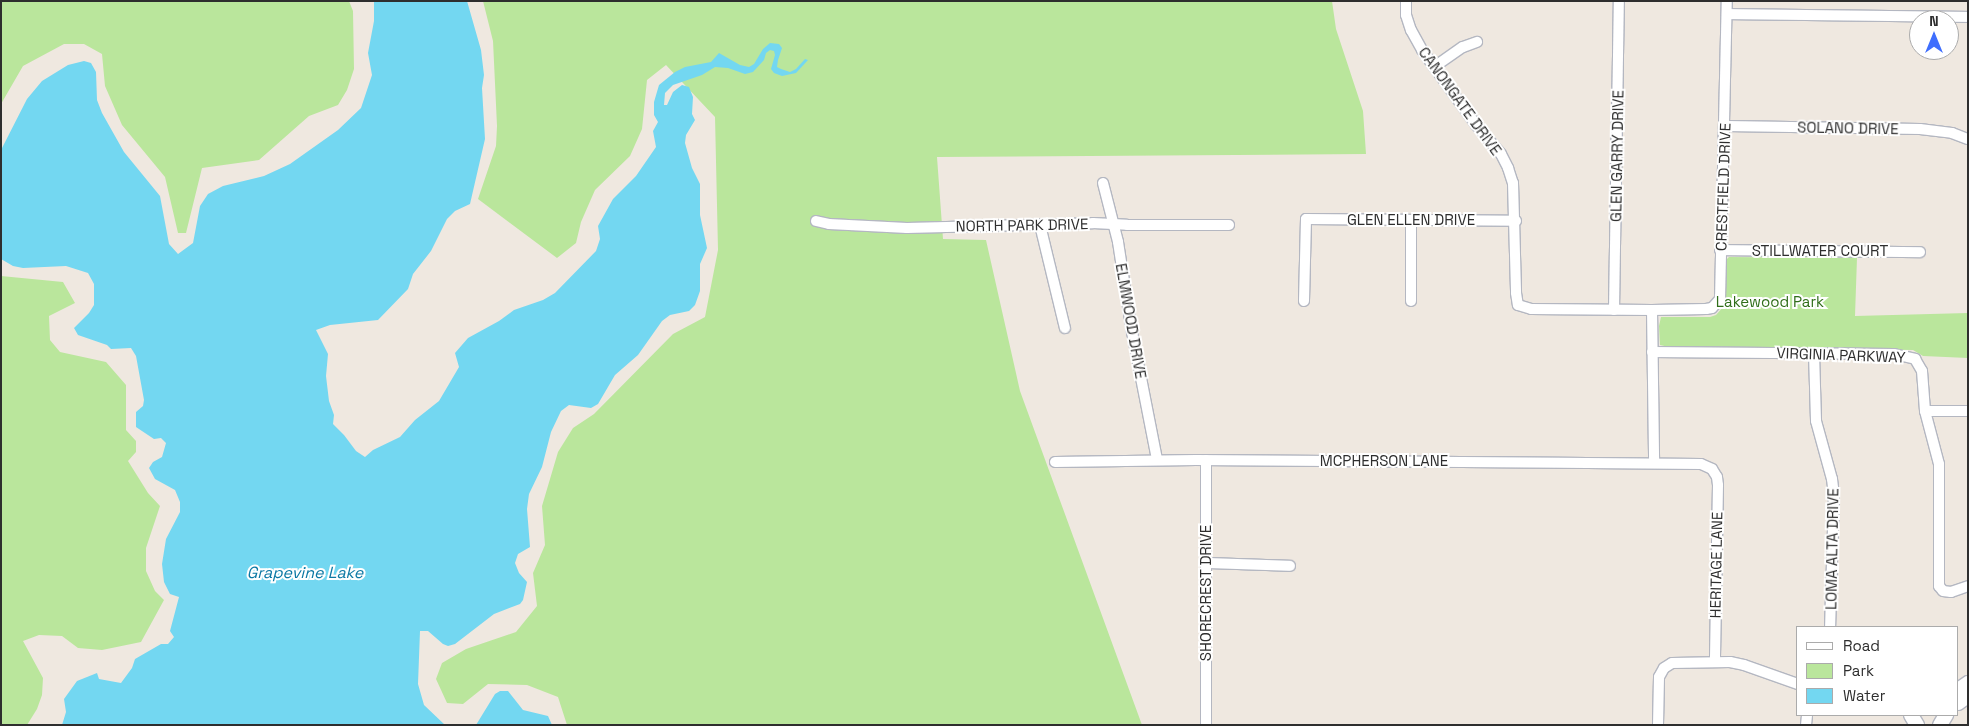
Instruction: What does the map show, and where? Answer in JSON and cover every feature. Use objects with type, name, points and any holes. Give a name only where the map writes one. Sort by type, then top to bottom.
[{"type":"street","name":"CANONGATE DRIVE","points":[[1406,1],[1406,15],[1411,30],[1434,68],[1500,154],[1508,168],[1513,183],[1516,221],[1516,293],[1518,306],[1530,309],[1652,310]]},
{"type":"street","name":"GLEN GARRY DRIVE","points":[[1614,310],[1619,1]]},
{"type":"street","name":"CRESTFIELD DRIVE","points":[[1652,310],[1706,309],[1718,304],[1721,292],[1720,250],[1726,126],[1727,1]]},
{"type":"street","points":[[1728,14],[1968,17]]},
{"type":"street","points":[[1434,68],[1463,47],[1476,42]]},
{"type":"street","name":"SOLANO DRIVE","points":[[1726,126],[1920,129],[1952,133],[1968,139]]},
{"type":"street","name":"ELMWOOD DRIVE","points":[[1103,183],[1113,225],[1157,460]]},
{"type":"street","name":"GLEN ELLEN DRIVE","points":[[1304,301],[1306,219],[1516,221]]},
{"type":"street","name":"NORTH PARK DRIVE","points":[[816,221],[829,224],[907,228],[1040,225],[1229,225]]},
{"type":"street","points":[[1411,221],[1411,301]]},
{"type":"street","points":[[1040,225],[1065,328]]},
{"type":"street","name":"STILLWATER COURT","points":[[1720,250],[1920,252]]},
{"type":"street","points":[[1652,310],[1654,462]]},
{"type":"street","name":"VIRGINIA PARKWAY","points":[[1652,352],[1894,354],[1916,359],[1922,371],[1925,411],[1939,464],[1939,586],[1943,591],[1951,592],[1968,586]]},
{"type":"street","name":"LOMA ALTA DRIVE","points":[[1814,353],[1816,421],[1832,479],[1834,495],[1830,626]]},
{"type":"street","points":[[1925,411],[1968,411]]},
{"type":"street","name":"MCPHERSON LANE","points":[[1055,462],[1157,460],[1654,462],[1701,464],[1712,469]]},
{"type":"street","name":"SHORECREST DRIVE","points":[[1206,460],[1206,725]]},
{"type":"street","name":"HERITAGE LANE","points":[[1712,469],[1717,477],[1718,486],[1715,662]]},
{"type":"street","points":[[1206,563],[1290,566]]},
{"type":"street","points":[[1658,725],[1659,677],[1664,668],[1672,663],[1715,662],[1744,665],[1796,683]]},
{"type":"green space","points":[[1,1],[349,1],[353,11],[354,69],[347,90],[338,105],[309,116],[259,160],[202,168],[186,233],[178,233],[165,177],[122,125],[105,86],[102,54],[84,44],[64,44],[23,66],[1,104]]},
{"type":"green space","points":[[483,1],[1332,1],[1336,29],[1363,111],[1366,154],[937,157],[943,239],[986,240],[1020,391],[1142,725],[567,725],[558,697],[527,685],[488,684],[463,704],[447,703],[436,679],[442,663],[466,649],[516,632],[537,606],[533,573],[545,545],[542,506],[558,452],[573,428],[594,414],[673,334],[705,317],[718,250],[715,117],[666,65],[647,80],[642,129],[630,156],[595,190],[581,222],[576,243],[557,258],[478,199],[496,146],[497,126],[493,41]]},
{"type":"green space","name":"Lakewood Park","points":[[1729,257],[1857,258],[1855,316],[1968,313],[1968,358],[1923,356],[1913,350],[1669,347],[1660,345],[1659,326],[1661,317],[1710,317],[1716,315],[1724,306],[1725,261]]},
{"type":"green space","points":[[1,276],[63,282],[75,303],[49,316],[50,340],[60,352],[106,362],[126,385],[126,430],[136,441],[136,452],[128,461],[148,493],[160,506],[146,548],[146,571],[155,591],[164,600],[141,642],[102,650],[78,648],[62,636],[39,635],[23,641],[43,678],[42,695],[37,709],[27,725],[1,725]]},
{"type":"water","name":"Grapevine Lake","points":[[374,1],[467,1],[481,50],[484,75],[482,88],[485,139],[470,204],[455,211],[447,219],[431,251],[413,274],[408,289],[378,320],[330,325],[316,330],[328,354],[326,376],[329,401],[334,415],[333,424],[356,451],[365,457],[373,450],[400,437],[415,420],[439,401],[459,367],[455,353],[468,338],[499,321],[514,310],[543,300],[555,293],[596,251],[600,239],[598,226],[613,199],[636,176],[656,147],[653,131],[658,122],[654,115],[654,102],[659,85],[675,72],[685,67],[711,62],[719,53],[740,65],[749,67],[754,64],[763,49],[770,43],[779,44],[782,48],[777,67],[781,69],[790,72],[796,69],[805,59],[808,60],[796,73],[782,76],[774,73],[771,69],[775,55],[774,51],[770,50],[753,72],[745,74],[728,68],[715,67],[702,75],[673,85],[665,93],[664,105],[667,105],[673,92],[682,85],[689,87],[693,97],[692,114],[695,120],[686,135],[685,143],[692,168],[700,184],[700,215],[707,248],[700,264],[700,291],[695,305],[689,311],[670,315],[662,321],[638,355],[615,375],[598,404],[591,408],[569,405],[561,411],[551,432],[542,467],[529,494],[527,509],[530,547],[518,554],[515,563],[519,573],[527,582],[523,600],[520,604],[494,614],[455,644],[448,646],[428,631],[420,631],[418,684],[424,705],[445,725],[62,725],[66,712],[64,699],[77,681],[97,673],[99,679],[121,683],[132,668],[135,659],[161,644],[168,644],[174,637],[170,631],[179,597],[170,594],[164,582],[162,564],[166,539],[180,512],[180,502],[175,490],[155,479],[149,468],[153,462],[162,457],[166,443],[161,438],[154,439],[136,427],[136,412],[143,406],[144,400],[136,356],[131,348],[111,349],[107,345],[78,335],[74,328],[94,305],[94,284],[88,273],[66,266],[23,268],[13,266],[1,259],[1,150],[27,99],[42,81],[68,65],[84,61],[91,63],[96,72],[97,100],[102,113],[124,152],[160,196],[169,244],[178,254],[193,243],[200,206],[208,194],[223,186],[264,176],[290,164],[338,130],[361,108],[372,75],[368,53],[374,21]]},
{"type":"water","points":[[500,691],[508,691],[523,710],[548,716],[552,725],[476,725],[495,694]]}]
